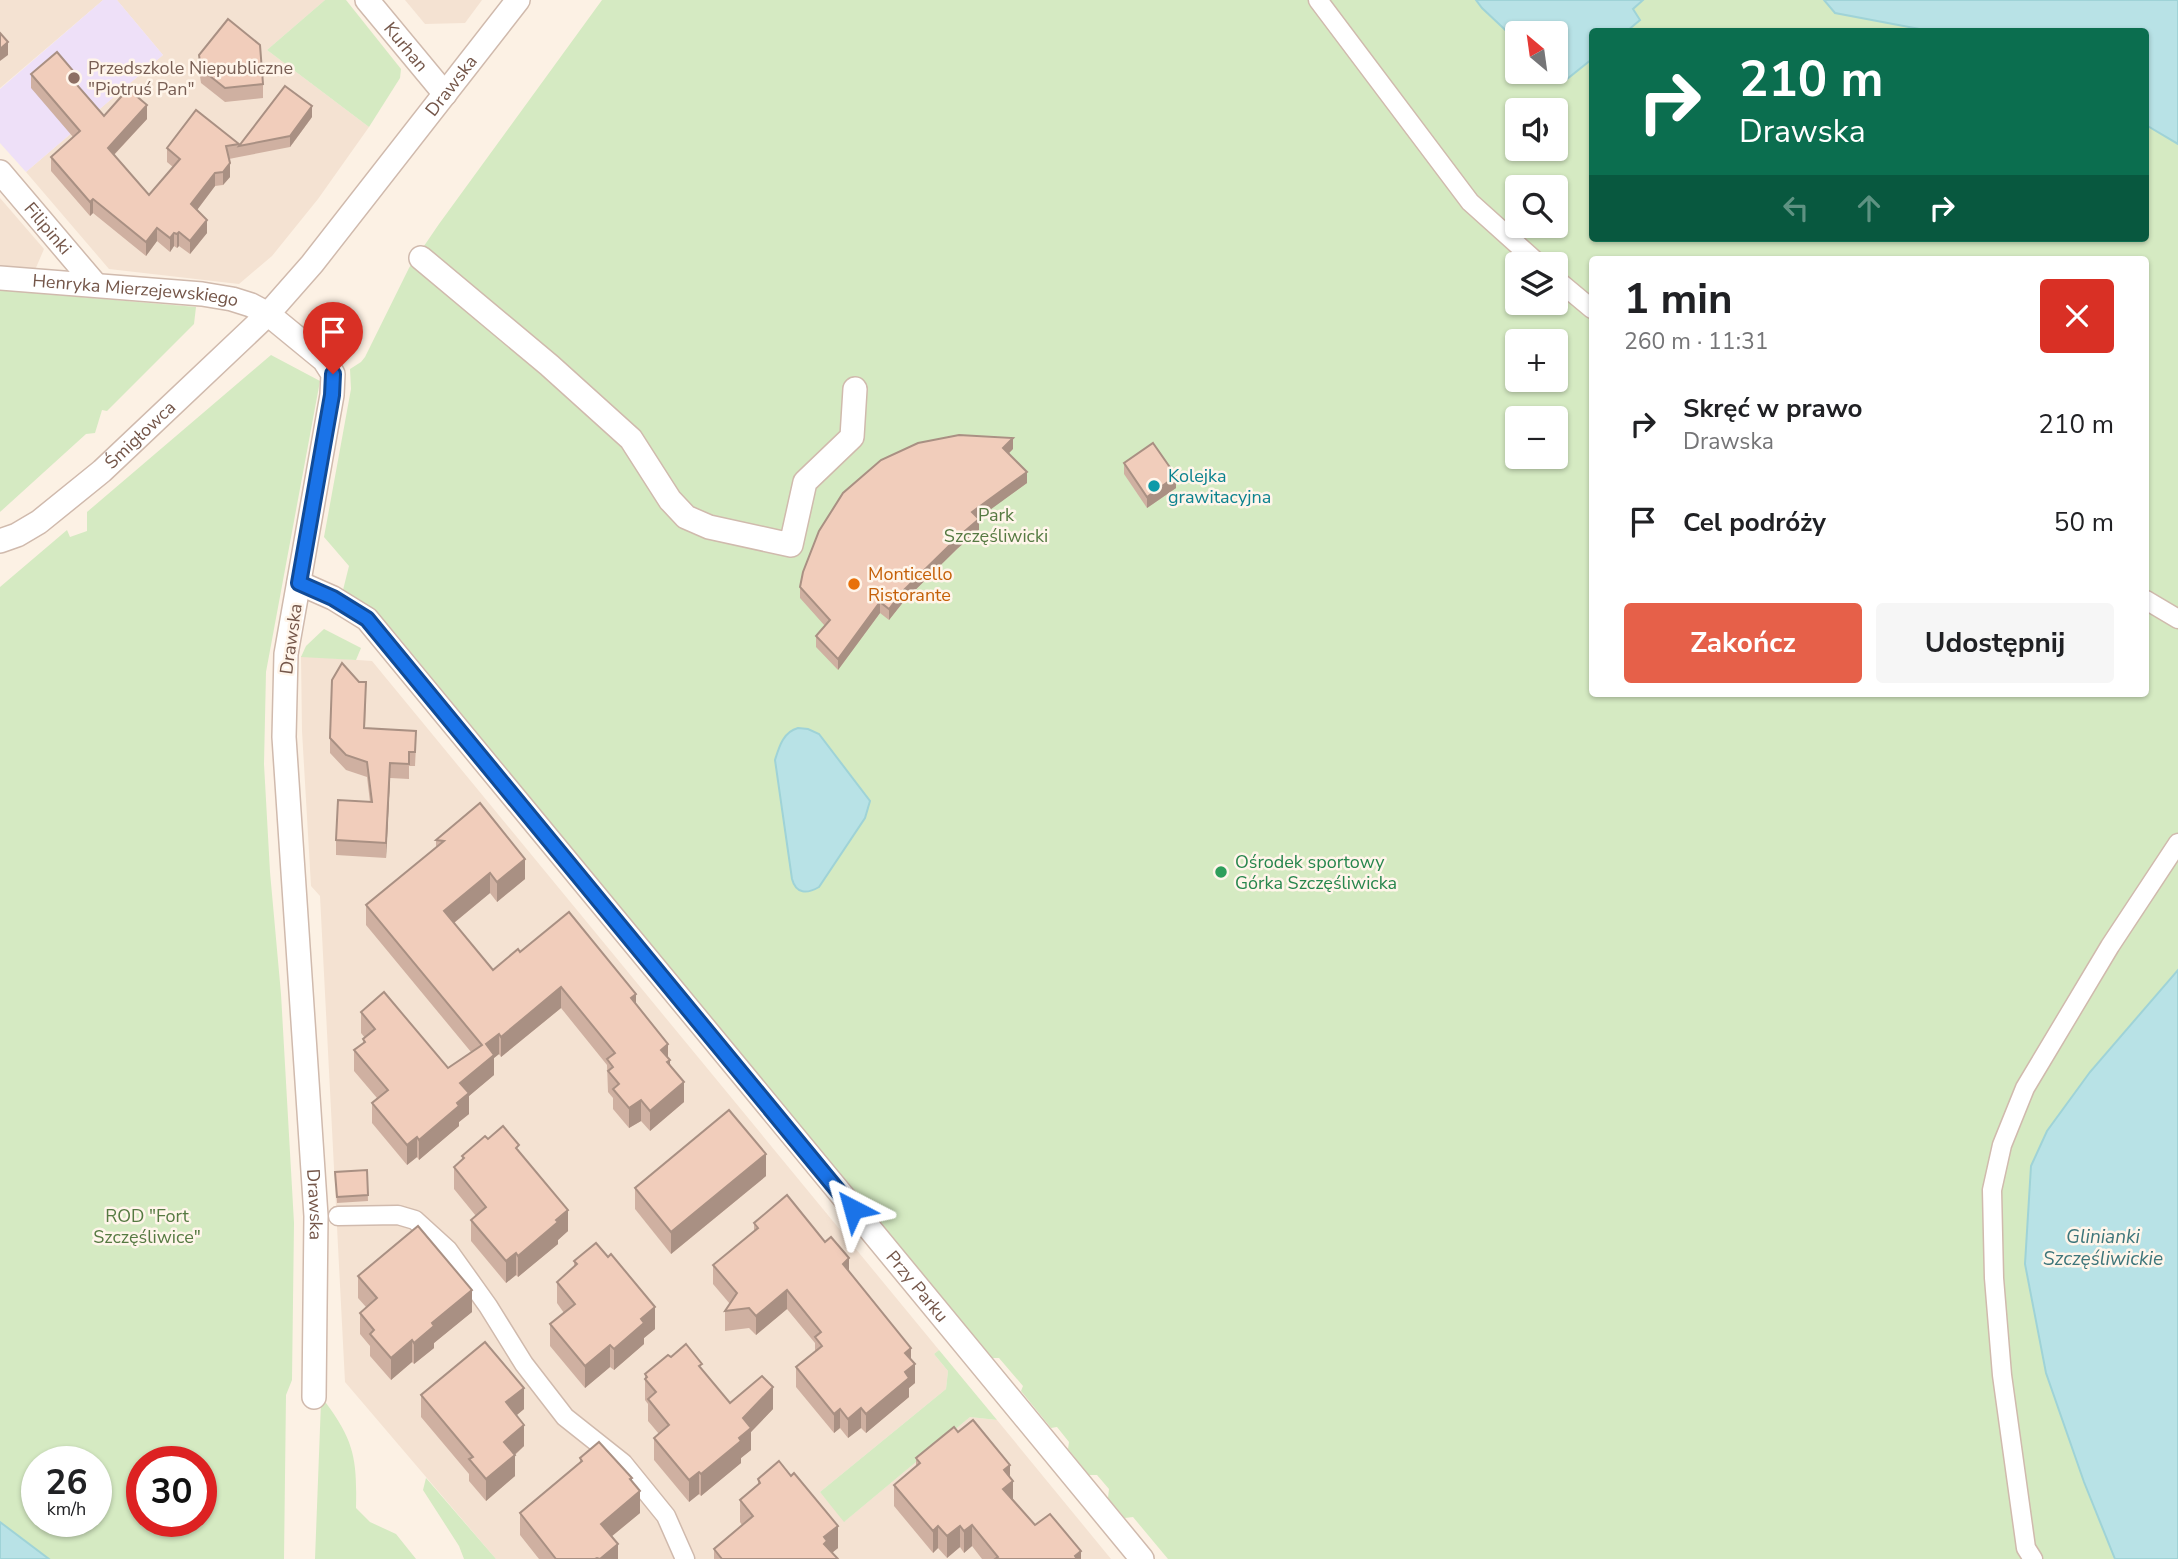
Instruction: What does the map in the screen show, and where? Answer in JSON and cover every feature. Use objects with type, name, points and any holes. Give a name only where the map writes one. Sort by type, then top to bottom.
[{"type":"street","name":"Kurhan","points":[[367,0],[445,94]]},
{"type":"street","name":"Drawska","points":[[314,1397],[316,1216],[284,737],[286,654],[332,395],[333,374],[324,360],[268,314],[312,264],[517,0]]},
{"type":"street","points":[[1318,0],[1470,202],[1526,252]]},
{"type":"street","name":"Filipinki","points":[[0,172],[94,284]]},
{"type":"street","points":[[421,257],[549,365],[631,439],[670,500],[686,517],[709,527],[791,545],[805,482],[852,437],[855,390]]},
{"type":"street","name":"Henryka Mierzejewskiego","points":[[0,278],[94,284],[232,299],[268,314]]},
{"type":"street","points":[[1568,289],[1589,306]]},
{"type":"street","name":"Śmigłowca","points":[[0,541],[39,522],[102,471],[268,314]]},
{"type":"street","name":"Przy Parku","points":[[299,583],[333,598],[367,619],[1142,1559]]},
{"type":"street","points":[[2149,602],[2178,619]]},
{"type":"street","points":[[2033,1559],[2026,1548],[2002,1375],[1994,1278],[1992,1190],[2002,1145],[2025,1088],[2110,946],[2178,843]]},
{"type":"street","points":[[338,1216],[398,1215],[415,1220],[448,1250],[488,1306],[524,1364],[565,1417],[623,1463],[666,1516],[685,1559]]},
{"type":"shaded area","points":[[0,0],[103,0],[0,88]]},
{"type":"shaded area","name":"Przedszkole Niepubliczne \"Piotruś Pan\"","points":[[103,0],[117,0],[163,55],[26,172],[0,143],[0,89]]},
{"type":"shaded area","points":[[117,0],[325,0],[267,50],[369,127],[318,199],[272,256],[239,284],[109,269],[26,172],[163,55]]},
{"type":"shaded area","points":[[405,0],[482,0],[465,23],[425,24]]},
{"type":"shaded area","points":[[0,198],[44,249],[35,270],[0,268]]},
{"type":"shaded area","points":[[301,656],[372,661],[939,1350],[934,1354],[948,1371],[946,1389],[820,1492],[845,1521],[970,1417],[997,1420],[1111,1559],[496,1559],[345,1382],[320,896],[311,886],[302,731]]},
{"type":"green space","points":[[325,0],[346,0],[401,69],[400,78],[369,127],[267,50]]},
{"type":"green space","name":"Park Szczęśliwicki","points":[[602,0],[2178,0],[2178,1559],[1168,1559],[1133,1517],[1125,1518],[1108,1498],[1109,1489],[1097,1475],[1089,1475],[1068,1449],[1069,1442],[1057,1427],[1051,1428],[1021,1391],[1023,1386],[999,1358],[991,1358],[396,634],[374,609],[343,590],[349,566],[324,537],[351,389],[350,369],[365,357],[409,268]]},
{"type":"green space","points":[[0,290],[196,307],[194,324],[107,411],[102,410],[95,433],[86,434],[0,512]]},
{"type":"green space","name":"ROD \"Fort Szczęśliwice\"","points":[[271,355],[320,381],[266,672],[264,764],[294,1223],[292,1380],[286,1395],[284,1559],[49,1559],[0,1522],[0,587],[67,530],[70,537],[87,531],[87,512]]},
{"type":"green space","points":[[324,629],[361,648],[356,660],[301,657],[306,646]]},
{"type":"green space","points":[[939,1350],[997,1420],[970,1417],[844,1522],[820,1492],[946,1389],[948,1371],[934,1354]]},
{"type":"green space","points":[[321,1402],[326,1403],[349,1441],[355,1464],[356,1508],[370,1522],[396,1534],[416,1559],[315,1559]]},
{"type":"green space","points":[[426,1478],[496,1559],[464,1559],[459,1546],[423,1490]]},
{"type":"water","points":[[1476,0],[1643,0],[1633,9],[1640,20],[1631,28],[1589,28],[1589,61],[1568,78],[1568,21],[1505,21],[1505,30]]},
{"type":"water","points":[[1824,0],[2178,0],[2178,144],[2149,127],[2149,28],[1914,28],[1835,13]]},
{"type":"water","points":[[798,728],[819,734],[870,801],[865,818],[819,887],[810,891],[796,888],[792,879],[775,760],[785,736]]},
{"type":"water","name":"Glinianki Szczęśliwickie","points":[[2178,970],[2178,1559],[2115,1559],[2084,1482],[2046,1373],[2025,1264],[2031,1166],[2047,1131],[2090,1072]]},
{"type":"water","points":[[0,1522],[49,1559],[0,1559]]},
{"type":"building","points":[[228,19],[260,45],[263,84],[225,88],[201,69],[199,55]]},
{"type":"building","points":[[0,33],[8,42],[0,49]]},
{"type":"building","points":[[57,52],[75,73],[70,77],[104,116],[128,89],[147,105],[108,148],[149,195],[180,159],[167,148],[196,110],[239,144],[226,146],[230,163],[223,172],[215,173],[191,204],[207,220],[190,241],[179,232],[170,238],[157,228],[146,242],[93,199],[90,202],[51,157],[80,131],[31,74]]},
{"type":"building","points":[[285,86],[312,106],[290,136],[239,146]]},
{"type":"building","points":[[959,435],[1013,438],[1003,448],[1027,472],[972,512],[979,519],[904,590],[889,609],[880,602],[838,659],[816,636],[830,620],[800,587],[819,531],[843,493],[881,460],[918,443]]},
{"type":"building","points":[[1153,443],[1176,476],[1147,497],[1124,463]]},
{"type":"building","points":[[342,663],[359,682],[366,682],[364,728],[416,731],[415,752],[409,752],[409,764],[390,763],[386,843],[336,840],[338,800],[372,802],[367,762],[346,755],[330,738],[332,680]]},
{"type":"building","points":[[480,803],[525,859],[497,882],[490,873],[444,911],[493,970],[569,912],[636,994],[631,998],[668,1044],[661,1050],[670,1060],[667,1062],[684,1082],[650,1111],[641,1100],[629,1108],[613,1089],[619,1084],[608,1071],[613,1067],[607,1059],[615,1053],[561,987],[501,1037],[499,1034],[486,1044],[494,1055],[460,1083],[469,1093],[457,1103],[459,1106],[419,1140],[417,1137],[407,1145],[372,1103],[388,1090],[354,1050],[365,1042],[363,1039],[375,1029],[361,1012],[384,992],[448,1068],[482,1045],[366,905],[444,841],[436,840]]},
{"type":"building","points":[[729,1110],[766,1154],[671,1232],[635,1188]]},
{"type":"building","points":[[503,1126],[519,1145],[516,1148],[568,1210],[518,1256],[516,1253],[506,1261],[471,1220],[486,1207],[454,1167],[464,1158],[462,1156],[485,1136],[488,1139]]},
{"type":"building","points":[[367,1170],[368,1195],[337,1197],[335,1172]]},
{"type":"building","points":[[787,1195],[825,1242],[831,1237],[849,1258],[843,1264],[911,1348],[905,1353],[915,1364],[905,1372],[909,1378],[866,1414],[861,1408],[848,1419],[840,1409],[834,1414],[796,1367],[822,1346],[815,1337],[821,1332],[787,1290],[756,1316],[749,1308],[725,1311],[737,1293],[713,1265],[758,1228],[754,1223]]},
{"type":"building","points":[[418,1226],[472,1290],[432,1323],[434,1326],[414,1343],[412,1340],[391,1358],[370,1334],[374,1330],[360,1313],[377,1298],[358,1276]]},
{"type":"building","points":[[596,1243],[608,1257],[611,1254],[655,1307],[641,1319],[644,1323],[614,1349],[610,1345],[585,1366],[550,1324],[575,1304],[557,1282],[577,1264],[574,1261]]},
{"type":"building","points":[[485,1342],[524,1388],[506,1402],[524,1425],[504,1442],[515,1455],[486,1479],[469,1459],[473,1457],[421,1395]]},
{"type":"building","points":[[686,1344],[702,1364],[699,1366],[730,1403],[762,1376],[773,1387],[743,1418],[751,1428],[739,1438],[741,1441],[701,1474],[699,1472],[689,1480],[654,1438],[669,1425],[648,1399],[656,1392],[645,1379],[645,1374]]},
{"type":"building","points":[[973,1420],[1010,1465],[1004,1470],[1013,1481],[1003,1489],[1035,1525],[1050,1514],[1081,1551],[1075,1556],[1077,1559],[995,1559],[998,1557],[972,1525],[964,1531],[960,1526],[947,1536],[938,1526],[933,1531],[894,1485],[920,1463],[916,1458],[954,1427],[958,1432]]},
{"type":"building","points":[[599,1442],[632,1478],[630,1479],[640,1491],[601,1524],[618,1544],[600,1559],[556,1559],[520,1513],[582,1461],[580,1458]]},
{"type":"building","points":[[779,1461],[791,1476],[794,1473],[838,1526],[824,1537],[827,1541],[824,1544],[838,1559],[722,1559],[714,1549],[753,1516],[740,1500],[760,1483],[758,1479]]},
{"type":"place","name":"Przedszkole Niepubliczne \"Piotruś Pan\"","points":[[74,78]]},
{"type":"place","name":"Kolejka grawitacyjna","points":[[1154,486]]},
{"type":"place","name":"Monticello Ristorante","points":[[854,584]]},
{"type":"place","name":"Ośrodek sportowy Górka Szczęśliwicka","points":[[1221,872]]},
{"type":"route","points":[[333,374],[332,395],[299,583],[333,598],[367,619],[853,1209]]}]
